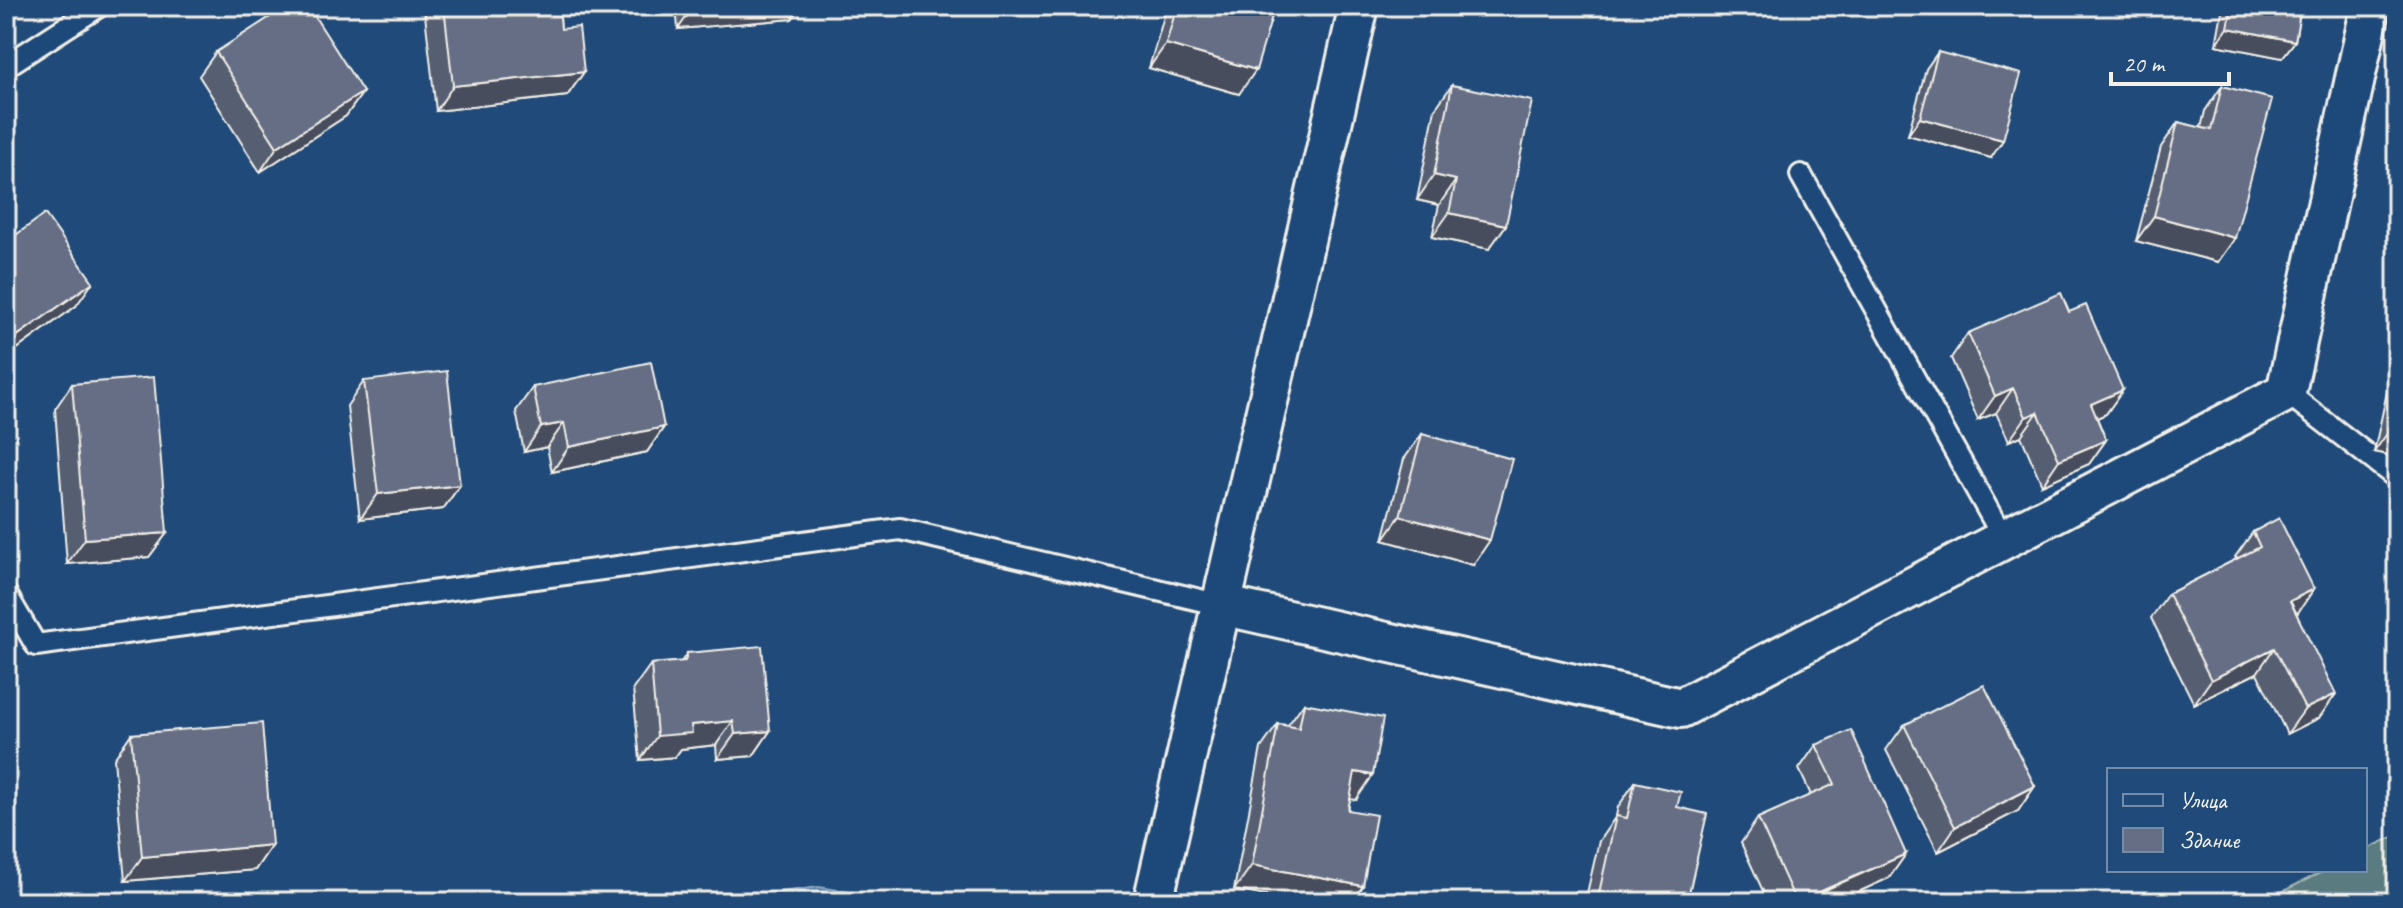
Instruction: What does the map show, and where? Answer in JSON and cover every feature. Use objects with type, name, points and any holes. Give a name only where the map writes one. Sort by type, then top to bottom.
[{"type":"street","points":[[1153,902],[1359,6]]},
{"type":"street","points":[[1221,605],[1681,708],[2286,392],[2371,6]]},
{"type":"lane","points":[[6,66],[99,6]]},
{"type":"lane","points":[[1801,175],[2004,539]]},
{"type":"lane","points":[[2286,392],[2397,478]]},
{"type":"lane","points":[[6,594],[36,645],[900,529],[1221,605]]},
{"type":"green space","points":[[2397,835],[2397,902],[2261,902],[2322,872],[2367,872],[2367,849]]},
{"type":"water","points":[[819,887],[910,902],[705,902]]},
{"type":"building","points":[[287,6],[308,6],[363,92],[277,147],[216,52]]},
{"type":"building","points":[[444,6],[559,6],[561,29],[579,27],[584,72],[453,86]]},
{"type":"building","points":[[1177,6],[1275,6],[1256,70],[1166,44]]},
{"type":"building","points":[[2232,6],[2301,6],[2295,41],[2228,28]]},
{"type":"building","points":[[1938,52],[2021,74],[2003,140],[1920,118]]},
{"type":"building","points":[[1452,85],[1532,101],[1506,225],[1449,213],[1456,180],[1434,175]]},
{"type":"building","points":[[2222,86],[2272,99],[2235,238],[2154,216],[2178,122],[2211,130]]},
{"type":"building","points":[[45,214],[93,282],[17,336],[6,320],[6,242]]},
{"type":"building","points":[[2061,293],[2069,312],[2086,305],[2123,390],[2091,404],[2106,440],[2059,460],[2038,412],[2026,417],[2013,388],[1995,396],[1968,333]]},
{"type":"building","points":[[651,362],[664,427],[569,447],[564,423],[541,427],[533,387]]},
{"type":"building","points":[[447,371],[460,485],[378,494],[364,381]]},
{"type":"building","points":[[154,377],[167,533],[85,539],[72,384]]},
{"type":"building","points":[[2397,401],[2397,429],[2391,428]]},
{"type":"building","points":[[1422,434],[1512,459],[1490,540],[1400,516]]},
{"type":"building","points":[[2279,518],[2314,589],[2290,601],[2336,694],[2305,709],[2274,648],[2211,680],[2168,594],[2260,547],[2253,532]]},
{"type":"building","points":[[762,646],[770,731],[735,734],[733,721],[691,725],[692,733],[657,736],[651,664],[685,661],[687,653]]},
{"type":"building","points":[[1984,685],[2035,786],[1955,827],[1904,725]]},
{"type":"building","points":[[1304,703],[1383,718],[1373,775],[1355,772],[1348,810],[1376,815],[1363,886],[1252,865],[1278,724],[1299,728]]},
{"type":"building","points":[[262,723],[272,845],[142,857],[131,734]]},
{"type":"building","points":[[1851,730],[1906,854],[1796,902],[1758,818],[1835,784],[1816,745]]},
{"type":"building","points":[[1635,782],[1681,792],[1677,807],[1707,814],[1687,902],[1597,902],[1616,816],[1627,818]]}]
